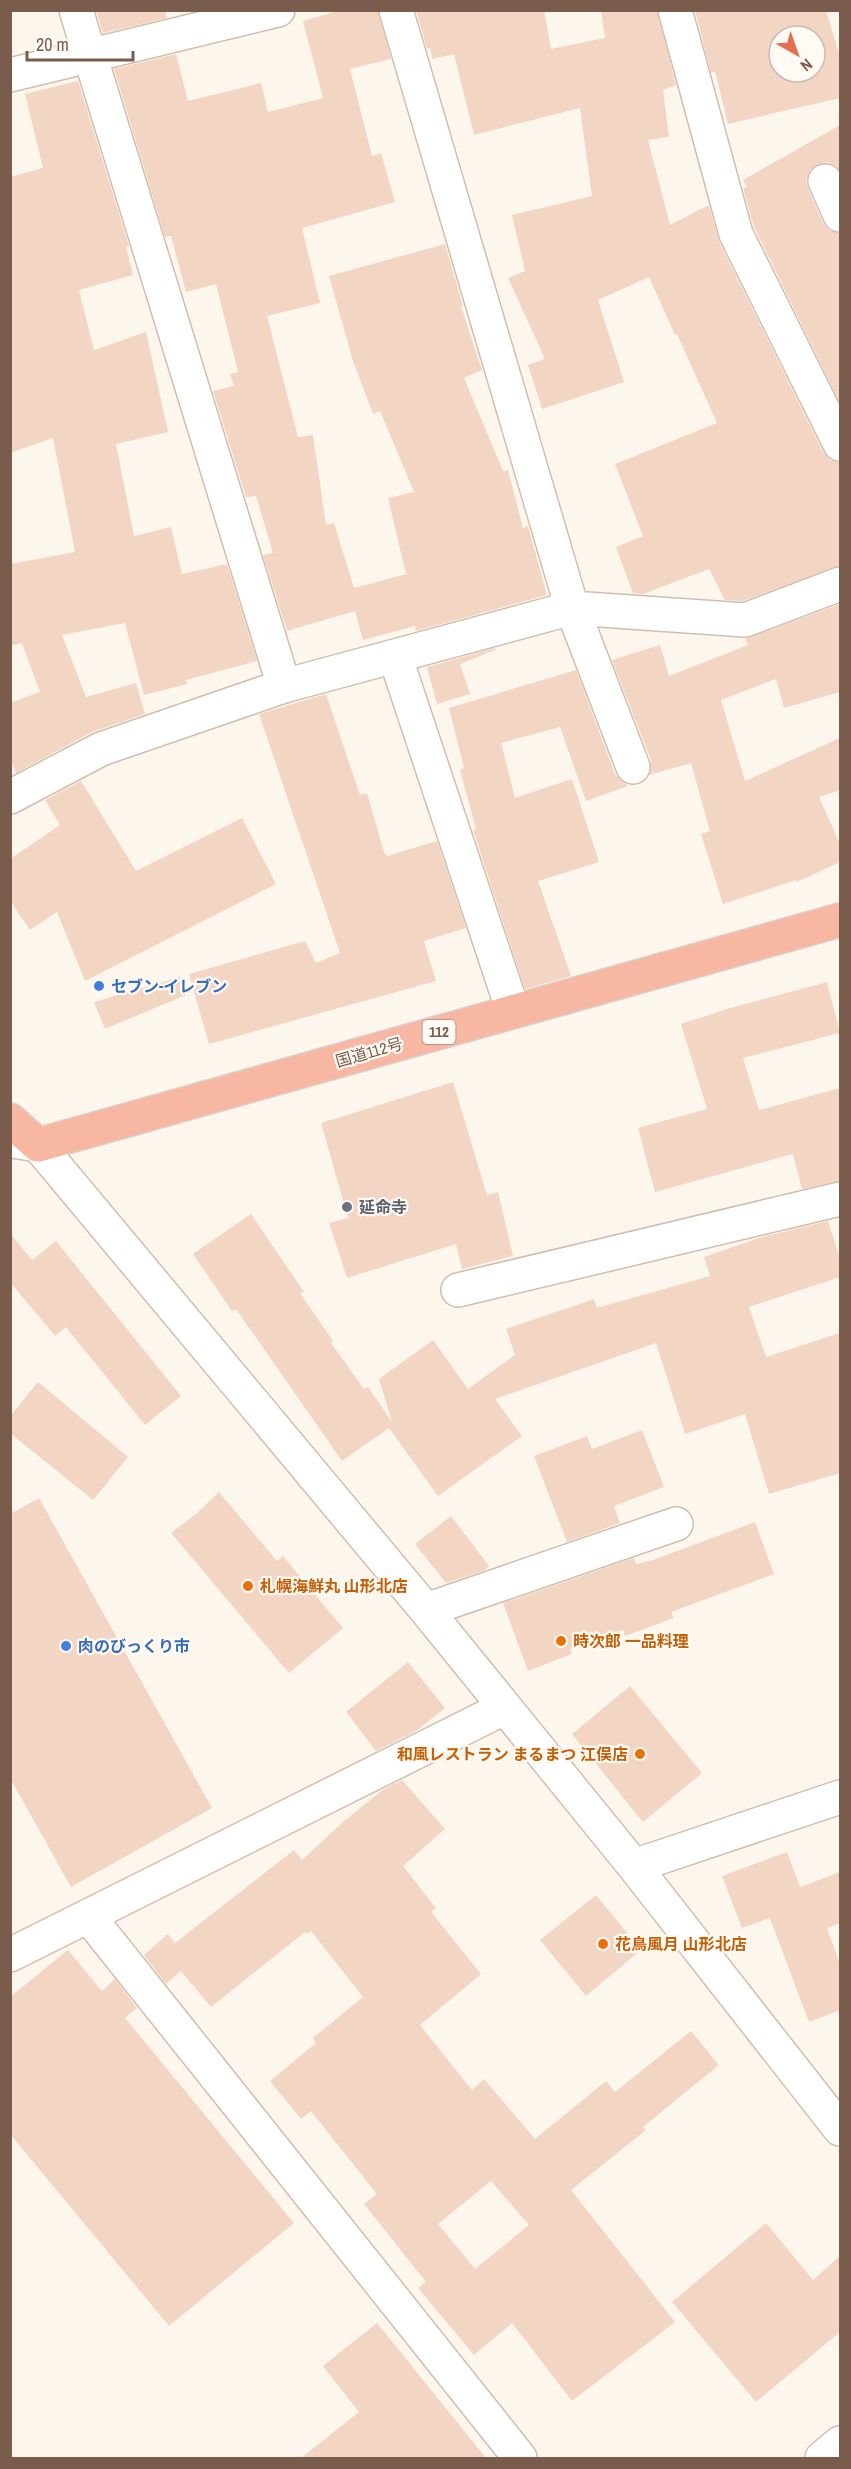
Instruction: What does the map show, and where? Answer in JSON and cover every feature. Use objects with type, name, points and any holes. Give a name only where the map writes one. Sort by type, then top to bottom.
[{"type":"highway","name":"国道112号","points":[[24,1143],[840,920]]},
{"type":"highway","points":[[10,1120],[24,1143]]},
{"type":"street","points":[[76,10],[284,686]]},
{"type":"street","points":[[10,75],[278,10]]},
{"type":"street","points":[[396,10],[572,608],[633,767]]},
{"type":"street","points":[[675,10],[736,234],[840,444]]},
{"type":"street","points":[[825,181],[840,215]]},
{"type":"street","points":[[10,796],[101,749],[284,686],[572,608],[745,620],[840,584]]},
{"type":"street","points":[[395,656],[513,1011]]},
{"type":"street","points":[[10,1161],[24,1143],[426,1610],[634,1866],[840,2129]]},
{"type":"street","points":[[458,1290],[838,1208]]},
{"type":"street","points":[[426,1610],[676,1524]]},
{"type":"street","points":[[10,1955],[504,1708]]},
{"type":"street","points":[[634,1866],[840,1797]]},
{"type":"street","points":[[89,1917],[520,2458]]},
{"type":"street","points":[[822,2458],[840,2443]]},
{"type":"building","points":[[96,10],[165,10],[167,18],[103,33]]},
{"type":"building","points":[[341,10],[378,10],[391,59],[350,69],[372,156],[381,153],[395,202],[302,228],[320,303],[267,316],[298,437],[313,435],[326,525],[334,523],[354,588],[406,574],[388,498],[414,492],[380,411],[373,414],[353,361],[329,276],[445,244],[463,306],[461,306],[482,370],[464,378],[503,471],[508,470],[523,528],[528,526],[547,595],[416,631],[415,626],[363,640],[355,611],[287,631],[263,555],[273,553],[256,496],[246,497],[213,391],[234,386],[230,374],[238,372],[216,284],[186,292],[171,236],[165,237],[114,69],[176,54],[188,101],[261,83],[268,112],[323,98],[303,21]]},
{"type":"building","points":[[416,10],[544,10],[551,49],[605,38],[601,10],[657,10],[676,85],[663,90],[669,137],[648,140],[670,225],[709,205],[719,242],[823,452],[830,460],[840,462],[840,566],[742,601],[725,600],[709,569],[643,594],[633,593],[616,547],[643,536],[615,464],[717,423],[649,277],[598,300],[624,382],[542,409],[528,365],[545,359],[508,278],[525,271],[512,215],[592,196],[580,108],[474,135],[454,54],[432,59]]},
{"type":"building","points":[[695,10],[826,10],[840,57],[840,98],[728,124],[715,71],[711,73]]},
{"type":"building","points":[[78,81],[129,246],[126,247],[133,275],[79,290],[94,350],[146,332],[168,432],[116,444],[134,536],[171,527],[182,574],[227,564],[257,661],[186,680],[187,684],[144,695],[125,623],[62,635],[86,697],[136,683],[145,714],[92,732],[16,773],[10,758],[10,703],[40,692],[22,643],[10,646],[10,564],[75,552],[53,438],[10,453],[10,177],[43,168],[25,94]]},
{"type":"building","points":[[840,125],[840,171],[828,162],[818,164],[810,170],[806,180],[823,223],[829,230],[840,233],[840,403],[754,227],[743,188],[747,187],[743,180]]},
{"type":"building","points":[[840,604],[840,692],[784,708],[776,679],[721,700],[745,781],[840,738],[840,790],[819,797],[840,844],[840,862],[797,882],[796,880],[723,904],[701,834],[710,831],[691,763],[649,775],[651,760],[612,660],[660,645],[669,676],[748,645],[745,639]]},
{"type":"building","points":[[495,648],[495,650],[460,664],[470,694],[437,704],[427,667]]},
{"type":"building","points":[[576,670],[615,774],[628,786],[586,801],[560,727],[501,743],[515,798],[572,779],[599,862],[538,881],[571,976],[525,989],[473,830],[476,829],[460,770],[464,768],[449,708]]},
{"type":"building","points":[[326,694],[360,795],[367,793],[384,852],[387,856],[437,841],[466,928],[424,941],[436,981],[209,1044],[189,974],[305,941],[316,963],[340,953],[259,714]]},
{"type":"building","points":[[81,781],[136,871],[242,818],[276,884],[85,981],[57,912],[30,930],[10,901],[10,859],[60,825],[45,800]]},
{"type":"building","points":[[180,977],[186,995],[105,1029],[94,1002]]},
{"type":"building","points":[[827,982],[840,1033],[743,1058],[759,1110],[840,1088],[840,1181],[802,1189],[793,1154],[655,1192],[638,1128],[707,1109],[681,1024],[730,1008]]},
{"type":"building","points":[[453,1082],[487,1195],[498,1192],[513,1256],[462,1269],[456,1244],[347,1278],[329,1223],[348,1218],[321,1123]]},
{"type":"building","points":[[251,1214],[304,1292],[300,1293],[333,1341],[331,1343],[364,1389],[368,1387],[392,1422],[379,1379],[433,1340],[468,1389],[515,1355],[506,1329],[594,1299],[597,1308],[710,1276],[704,1257],[762,1237],[828,1221],[840,1258],[840,1277],[749,1307],[766,1357],[840,1333],[840,1473],[769,1494],[745,1414],[685,1434],[656,1343],[495,1399],[522,1436],[438,1496],[389,1428],[342,1461],[236,1309],[232,1311],[193,1254]]},
{"type":"building","points":[[10,1233],[32,1260],[56,1241],[181,1396],[145,1425],[66,1327],[55,1336],[10,1282]]},
{"type":"building","points":[[38,1382],[128,1457],[93,1500],[10,1433],[10,1416]]},
{"type":"building","points":[[642,1430],[664,1487],[614,1506],[620,1523],[567,1542],[534,1456],[587,1436],[592,1449]]},
{"type":"building","points":[[219,1492],[277,1561],[283,1556],[343,1628],[289,1673],[171,1533]]},
{"type":"building","name":"肉のびっくり市","points":[[39,1498],[212,1808],[71,1887],[10,1778],[10,1514]]},
{"type":"building","points":[[451,1516],[489,1566],[485,1570],[446,1583],[415,1544]]},
{"type":"building","points":[[755,1522],[774,1574],[671,1612],[674,1618],[625,1636],[623,1630],[570,1648],[572,1654],[528,1671],[503,1603],[634,1558],[636,1564],[653,1560]]},
{"type":"building","points":[[408,1662],[445,1708],[416,1731],[376,1751],[346,1712]]},
{"type":"building","points":[[630,1686],[702,1773],[643,1822],[572,1734]]},
{"type":"building","points":[[402,1780],[445,1829],[403,1866],[436,1908],[431,1912],[481,1974],[420,2025],[472,2090],[484,2079],[535,2139],[606,2081],[615,2092],[691,2031],[719,2065],[643,2127],[646,2130],[571,2190],[675,2322],[572,2401],[512,2323],[474,2355],[418,2288],[426,2282],[364,2204],[377,2194],[311,2111],[301,2119],[270,2081],[316,2043],[313,2038],[363,1997],[311,1931],[307,1934],[305,1932],[211,2007],[181,1971],[166,1984],[144,1955],[168,1934],[175,1943],[294,1850],[302,1860],[344,1821],[384,1789]],"holes":[[[491,2181],[529,2225],[475,2269],[438,2224]]]},
{"type":"building","points":[[787,1852],[800,1887],[840,1872],[840,1923],[827,1928],[840,1964],[840,2010],[809,2022],[770,1918],[742,1928],[722,1876]]},
{"type":"building","points":[[596,1895],[641,1950],[586,1996],[540,1940]]},
{"type":"building","points":[[68,1950],[102,1991],[115,1979],[137,2008],[125,2018],[294,2223],[169,2326],[10,2134],[10,1997]]},
{"type":"building","points":[[766,2223],[813,2280],[840,2256],[840,2332],[756,2402],[672,2302]]},
{"type":"building","points":[[377,2323],[486,2458],[301,2458],[359,2412],[323,2366]]},
{"type":"place","name":"セブン-イレブン","points":[[99,986]]},
{"type":"place","name":"延命寺","points":[[347,1207]]},
{"type":"place","name":"札幌海鮮丸 山形北店","points":[[248,1586]]},
{"type":"place","name":"時次郎 一品料理","points":[[561,1641]]},
{"type":"place","name":"肉のびっくり市","points":[[66,1646]]},
{"type":"place","name":"和風レストラン まるまつ 江俣店","points":[[640,1754]]},
{"type":"place","name":"花鳥風月 山形北店","points":[[603,1944]]}]
